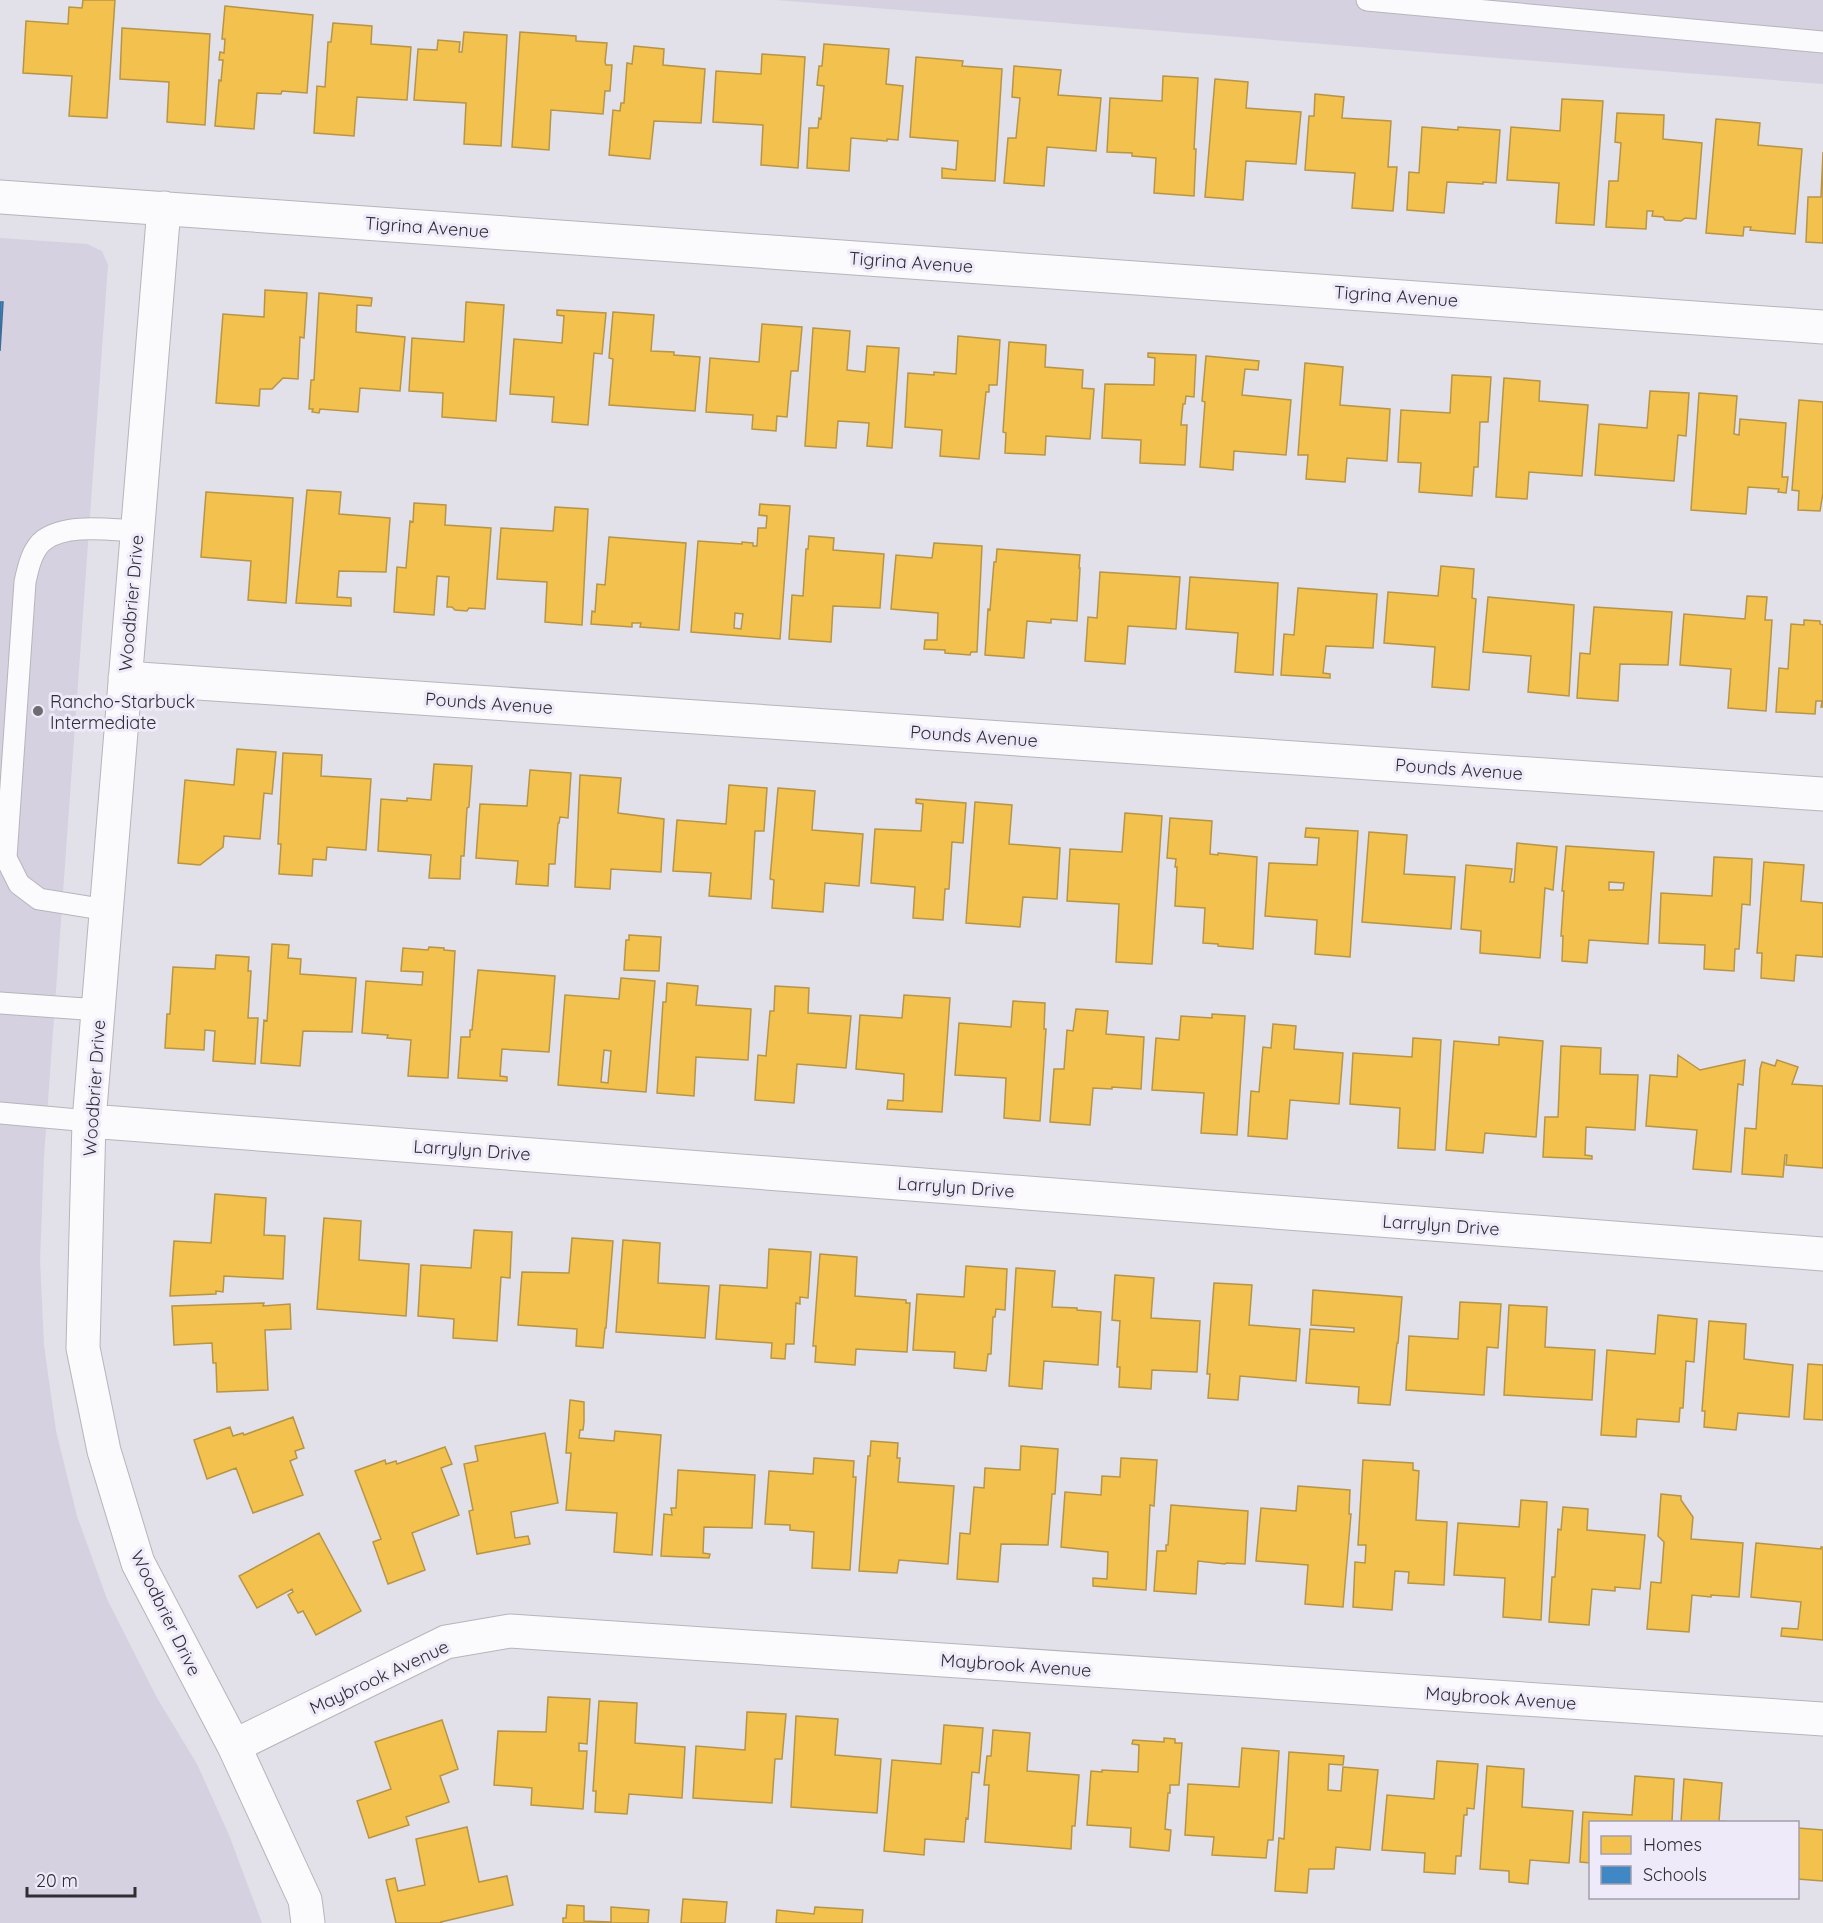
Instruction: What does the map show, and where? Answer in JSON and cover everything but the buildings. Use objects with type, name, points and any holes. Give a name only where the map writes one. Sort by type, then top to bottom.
[{"type":"street","name":"Tigrina Avenue","points":[[0,196],[1823,327]]},
{"type":"street","name":"Woodbrier Drive","points":[[164,208],[89,1120],[83,1348],[104,1451],[138,1563],[234,1746],[305,1900],[308,1923]]},
{"type":"street","name":"Pounds Avenue","points":[[124,678],[1823,794]]},
{"type":"street","name":"Larrylyn Drive","points":[[89,1120],[1823,1254]]},
{"type":"street","name":"Maybrook Avenue","points":[[234,1746],[446,1642],[510,1631],[1823,1719]]},
{"type":"lane","points":[[1367,0],[1823,42]]},
{"type":"lane","points":[[106,910],[39,899],[19,884],[6,858],[25,582],[30,560],[43,540],[69,529],[137,531]]},
{"type":"lane","points":[[0,1003],[99,1010]]},
{"type":"lane","points":[[0,1113],[89,1120]]},
{"type":"shaded area","points":[[776,0],[1823,0],[1823,84]]},
{"type":"shaded area","name":"Rancho-Starbuck Intermediate","points":[[0,238],[87,244],[102,251],[108,265],[44,1157],[40,1260],[44,1345],[56,1431],[77,1516],[107,1599],[157,1698],[197,1764],[229,1835],[262,1923],[0,1923]]},
{"type":"place","name":"Rancho-Starbuck Intermediate","points":[[38,711]]}]
